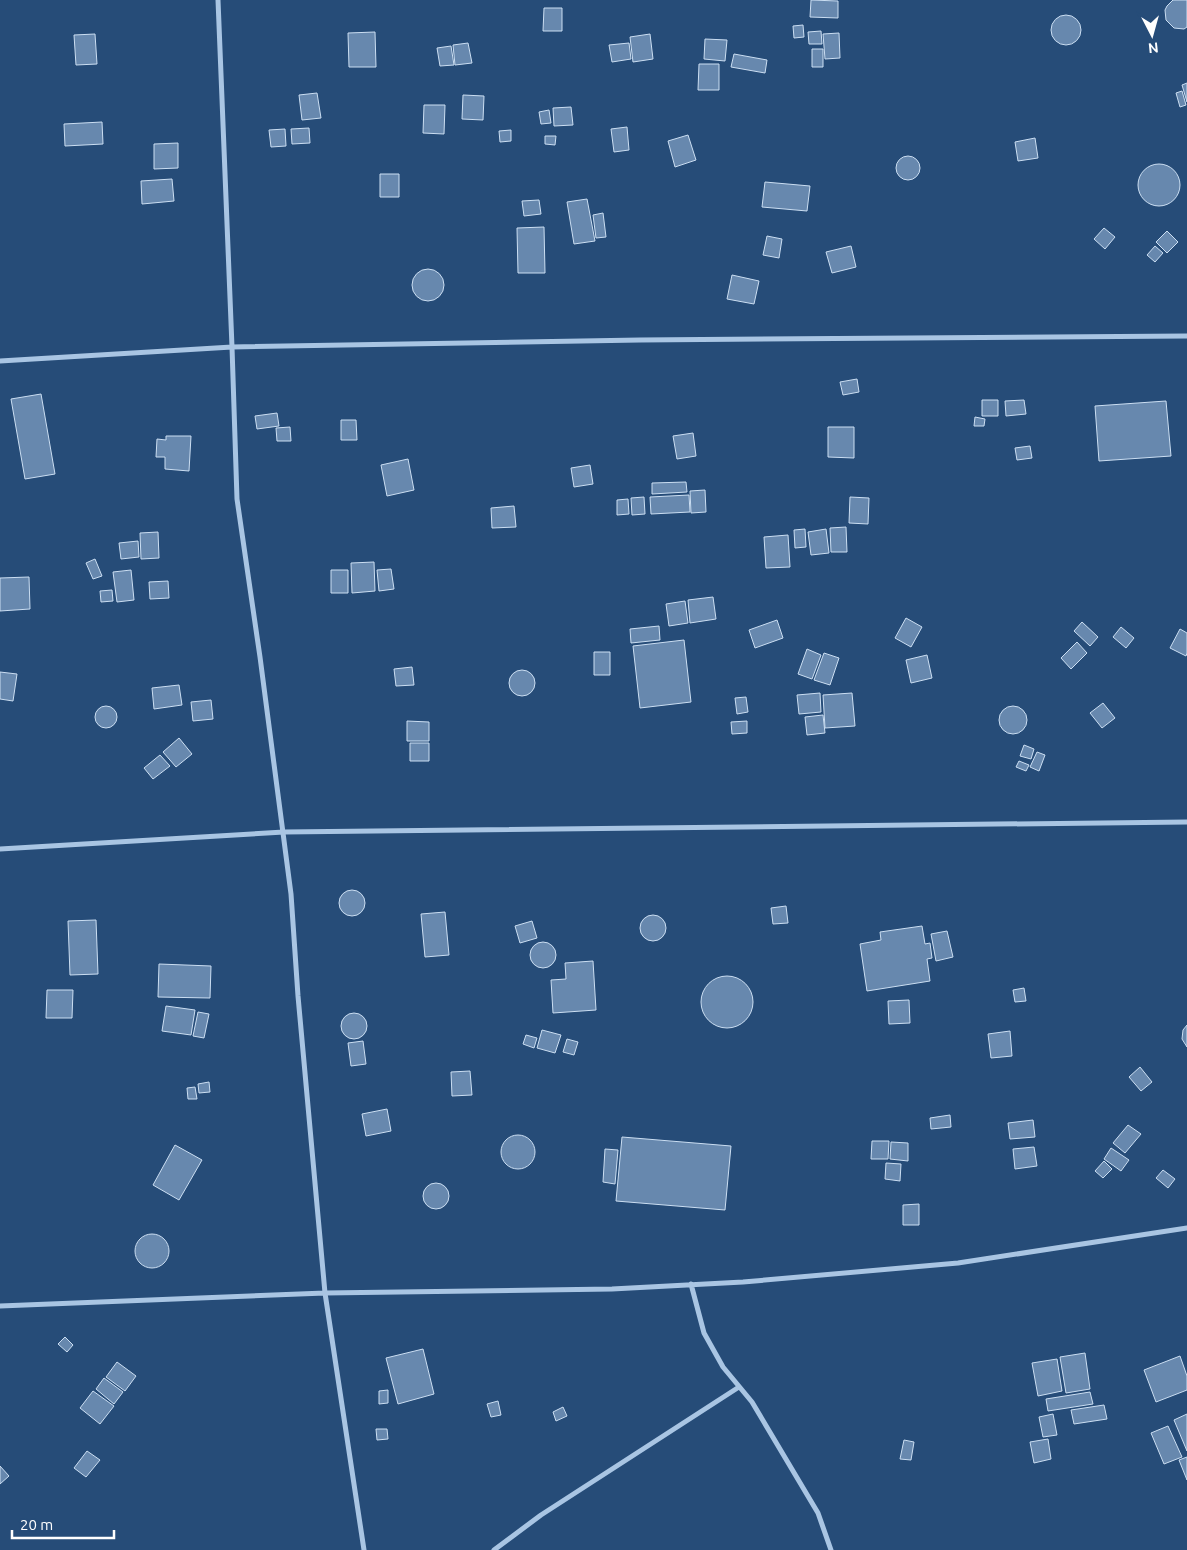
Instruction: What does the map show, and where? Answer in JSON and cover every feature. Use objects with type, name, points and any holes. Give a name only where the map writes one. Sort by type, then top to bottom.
[{"type":"street","points":[[218,0],[237,499],[291,894],[298,996],[325,1293],[364,1550]]},
{"type":"street","points":[[0,362],[232,347],[640,340],[1187,336]]},
{"type":"street","points":[[0,849],[284,832],[1187,822]]},
{"type":"street","points":[[0,1306],[325,1293],[612,1289],[752,1281],[958,1263],[1187,1228]]},
{"type":"street","points":[[691,1284],[704,1333],[723,1367],[752,1402],[818,1512],[830,1550]]},
{"type":"street","points":[[494,1550],[541,1515],[739,1387]]},
{"type":"building","points":[[811,0],[838,1],[838,18],[810,17]]},
{"type":"building","points":[[1173,0],[1187,0],[1187,27],[1184,29],[1174,28],[1166,20],[1165,10]]},
{"type":"building","points":[[544,8],[562,8],[562,31],[543,31]]},
{"type":"building","points":[[1066,15],[1077,19],[1081,30],[1077,41],[1066,45],[1055,41],[1051,30],[1055,19]]},
{"type":"building","points":[[803,25],[804,37],[794,38],[793,26]]},
{"type":"building","points":[[821,31],[822,44],[809,44],[808,32]]},
{"type":"building","points":[[375,32],[376,67],[349,67],[348,33]]},
{"type":"building","points":[[839,33],[840,58],[825,59],[823,34]]},
{"type":"building","points":[[95,34],[97,64],[76,65],[74,35]]},
{"type":"building","points":[[650,34],[653,59],[633,62],[630,37]]},
{"type":"building","points":[[705,39],[727,40],[725,61],[704,59]]},
{"type":"building","points":[[468,43],[472,63],[455,65],[453,45]]},
{"type":"building","points":[[629,43],[631,59],[612,62],[609,45]]},
{"type":"building","points":[[451,46],[454,65],[440,66],[437,48]]},
{"type":"building","points":[[812,49],[823,49],[823,67],[812,67]]},
{"type":"building","points":[[734,54],[767,60],[765,73],[731,67]]},
{"type":"building","points":[[699,64],[719,64],[719,90],[698,90]]},
{"type":"building","points":[[1187,83],[1187,102],[1182,85]]},
{"type":"building","points":[[1182,91],[1186,105],[1180,107],[1176,93]]},
{"type":"building","points":[[317,93],[321,118],[302,120],[299,95]]},
{"type":"building","points":[[463,95],[484,96],[483,120],[462,119]]},
{"type":"building","points":[[424,105],[445,105],[444,134],[423,133]]},
{"type":"building","points":[[571,107],[573,125],[554,126],[553,108]]},
{"type":"building","points":[[549,110],[551,123],[541,124],[539,112]]},
{"type":"building","points":[[102,122],[103,144],[65,146],[64,124]]},
{"type":"building","points":[[627,127],[629,150],[614,152],[611,129]]},
{"type":"building","points":[[309,128],[310,143],[292,144],[291,129]]},
{"type":"building","points":[[285,129],[286,146],[271,147],[269,130]]},
{"type":"building","points":[[511,130],[511,141],[500,142],[499,131]]},
{"type":"building","points":[[688,135],[696,160],[675,167],[668,141]]},
{"type":"building","points":[[545,136],[556,136],[555,145],[545,144]]},
{"type":"building","points":[[1035,138],[1038,158],[1018,161],[1015,142]]},
{"type":"building","points":[[178,143],[178,168],[154,169],[154,144]]},
{"type":"building","points":[[908,156],[917,159],[920,168],[917,177],[908,180],[899,177],[896,168],[899,159]]},
{"type":"building","points":[[1163,164],[1171,167],[1177,173],[1180,185],[1177,197],[1171,203],[1155,206],[1147,203],[1141,197],[1138,181],[1141,173],[1147,167]]},
{"type":"building","points":[[380,174],[399,174],[399,197],[380,197]]},
{"type":"building","points":[[172,179],[174,201],[142,204],[141,181]]},
{"type":"building","points":[[765,182],[810,186],[807,211],[762,207]]},
{"type":"building","points":[[587,199],[595,241],[574,244],[567,202]]},
{"type":"building","points":[[539,200],[541,214],[524,216],[522,201]]},
{"type":"building","points":[[603,213],[606,237],[596,238],[593,215]]},
{"type":"building","points":[[544,227],[545,273],[518,273],[517,228]]},
{"type":"building","points":[[1104,228],[1115,237],[1105,249],[1094,239]]},
{"type":"building","points":[[1167,231],[1178,242],[1167,253],[1156,242]]},
{"type":"building","points":[[767,236],[782,239],[779,258],[763,255]]},
{"type":"building","points":[[851,246],[856,267],[832,273],[826,252]]},
{"type":"building","points":[[1155,246],[1163,253],[1155,262],[1147,255]]},
{"type":"building","points":[[428,269],[439,274],[444,285],[439,296],[428,301],[417,296],[412,285],[417,274]]},
{"type":"building","points":[[732,275],[759,281],[754,304],[727,299]]},
{"type":"building","points":[[857,379],[859,392],[843,395],[840,382]]},
{"type":"building","points":[[41,394],[55,474],[25,479],[11,399]]},
{"type":"building","points":[[982,400],[998,400],[998,416],[982,416]]},
{"type":"building","points":[[1024,400],[1026,414],[1006,416],[1005,401]]},
{"type":"building","points":[[1166,401],[1171,456],[1099,461],[1095,406]]},
{"type":"building","points":[[277,413],[279,426],[257,429],[255,416]]},
{"type":"building","points":[[975,417],[985,419],[984,426],[974,426]]},
{"type":"building","points":[[341,420],[356,420],[357,440],[341,440]]},
{"type":"building","points":[[290,427],[291,441],[277,441],[276,428]]},
{"type":"building","points":[[828,427],[854,427],[854,458],[828,457]]},
{"type":"building","points":[[693,433],[696,456],[677,459],[673,436]]},
{"type":"building","points":[[166,436],[191,436],[189,471],[165,469],[165,457],[156,457],[157,439],[166,440]]},
{"type":"building","points":[[1030,446],[1032,458],[1017,460],[1015,448]]},
{"type":"building","points":[[408,459],[414,490],[387,496],[381,465]]},
{"type":"building","points":[[590,465],[593,484],[574,487],[571,468]]},
{"type":"building","points":[[686,482],[687,492],[652,494],[652,483]]},
{"type":"building","points":[[705,490],[706,512],[691,513],[690,491]]},
{"type":"building","points":[[689,495],[690,512],[651,514],[650,497]]},
{"type":"building","points":[[644,497],[645,514],[632,515],[631,498]]},
{"type":"building","points":[[850,497],[869,498],[868,524],[849,523]]},
{"type":"building","points":[[628,499],[629,514],[617,515],[617,500]]},
{"type":"building","points":[[514,506],[516,527],[492,528],[491,508]]},
{"type":"building","points":[[846,527],[847,552],[831,552],[830,528]]},
{"type":"building","points":[[805,529],[806,547],[795,548],[794,530]]},
{"type":"building","points":[[826,529],[829,553],[811,555],[808,532]]},
{"type":"building","points":[[158,532],[159,558],[141,559],[140,533]]},
{"type":"building","points":[[788,535],[790,567],[766,568],[764,537]]},
{"type":"building","points":[[138,541],[139,557],[121,559],[119,543]]},
{"type":"building","points":[[95,559],[102,576],[93,579],[86,563]]},
{"type":"building","points":[[374,562],[375,591],[352,593],[351,563]]},
{"type":"building","points":[[391,569],[394,589],[379,591],[377,570]]},
{"type":"building","points":[[131,570],[134,600],[117,602],[113,572]]},
{"type":"building","points":[[331,570],[348,570],[348,593],[331,593]]},
{"type":"building","points":[[29,577],[30,609],[0,611],[0,578]]},
{"type":"building","points":[[168,581],[169,598],[150,599],[149,582]]},
{"type":"building","points":[[112,590],[113,601],[101,602],[100,591]]},
{"type":"building","points":[[713,597],[716,619],[690,623],[688,600]]},
{"type":"building","points":[[685,601],[688,623],[669,626],[666,604]]},
{"type":"building","points":[[906,618],[922,627],[911,647],[895,638]]},
{"type":"building","points":[[777,620],[783,638],[755,648],[749,630]]},
{"type":"building","points":[[1082,622],[1098,637],[1090,646],[1074,631]]},
{"type":"building","points":[[659,626],[660,640],[631,643],[630,629]]},
{"type":"building","points":[[1121,627],[1134,638],[1126,648],[1113,637]]},
{"type":"building","points":[[1180,629],[1187,633],[1186,656],[1170,648]]},
{"type":"building","points":[[684,640],[691,702],[640,708],[633,646]]},
{"type":"building","points":[[1077,642],[1087,653],[1071,669],[1061,658]]},
{"type":"building","points":[[807,649],[821,655],[812,679],[798,674]]},
{"type":"building","points":[[594,652],[610,652],[610,675],[594,675]]},
{"type":"building","points":[[824,653],[839,658],[830,685],[814,680]]},
{"type":"building","points":[[927,655],[932,678],[911,683],[906,660]]},
{"type":"building","points":[[412,667],[414,685],[396,686],[394,669]]},
{"type":"building","points":[[522,670],[531,674],[535,683],[531,692],[522,696],[513,692],[509,683],[513,674]]},
{"type":"building","points":[[0,672],[17,674],[13,701],[0,699]]},
{"type":"building","points":[[179,685],[182,705],[154,709],[152,688]]},
{"type":"building","points":[[820,693],[821,712],[799,714],[797,695]]},
{"type":"building","points":[[852,693],[855,726],[825,728],[823,695]]},
{"type":"building","points":[[746,697],[748,712],[737,714],[735,698]]},
{"type":"building","points":[[211,700],[213,719],[193,721],[191,702]]},
{"type":"building","points":[[1103,703],[1115,718],[1102,728],[1090,713]]},
{"type":"building","points":[[106,706],[114,709],[117,717],[114,725],[106,728],[98,725],[95,717],[98,709]]},
{"type":"building","points":[[1013,706],[1023,710],[1027,720],[1023,730],[1013,734],[1003,730],[999,720],[1003,710]]},
{"type":"building","points":[[823,715],[825,733],[807,735],[805,717]]},
{"type":"building","points":[[407,721],[429,722],[429,741],[407,741]]},
{"type":"building","points":[[747,721],[747,733],[732,734],[731,722]]},
{"type":"building","points":[[179,738],[192,754],[176,767],[163,752]]},
{"type":"building","points":[[410,743],[429,743],[429,761],[410,761]]},
{"type":"building","points":[[1024,745],[1034,749],[1031,759],[1020,756]]},
{"type":"building","points":[[1037,752],[1045,755],[1039,771],[1030,767]]},
{"type":"building","points":[[160,755],[170,766],[153,779],[144,768]]},
{"type":"building","points":[[1019,761],[1029,765],[1026,771],[1016,767]]},
{"type":"building","points":[[352,890],[362,893],[365,903],[362,913],[352,916],[342,913],[339,903],[342,893]]},
{"type":"building","points":[[786,906],[788,923],[773,924],[771,908]]},
{"type":"building","points":[[445,912],[449,955],[425,957],[421,914]]},
{"type":"building","points":[[653,915],[662,919],[666,928],[662,937],[653,941],[644,937],[640,928],[644,919]]},
{"type":"building","points":[[96,920],[98,974],[70,975],[68,921]]},
{"type":"building","points":[[532,921],[537,938],[520,943],[515,926]]},
{"type":"building","points":[[922,926],[925,944],[930,943],[932,958],[927,959],[930,981],[867,991],[860,944],[881,940],[880,932]]},
{"type":"building","points":[[947,931],[953,957],[936,961],[931,934]]},
{"type":"building","points":[[543,942],[552,946],[556,955],[552,964],[543,968],[534,964],[530,955],[534,946]]},
{"type":"building","points":[[593,961],[596,1010],[553,1013],[551,980],[566,979],[565,963]]},
{"type":"building","points":[[159,964],[211,966],[210,998],[158,997]]},
{"type":"building","points":[[727,976],[737,978],[745,984],[751,992],[753,1002],[751,1012],[745,1020],[737,1026],[727,1028],[717,1026],[709,1020],[703,1012],[701,1002],[703,992],[709,984],[717,978]]},
{"type":"building","points":[[1024,988],[1026,1001],[1015,1002],[1013,990]]},
{"type":"building","points":[[47,990],[73,990],[72,1018],[46,1018]]},
{"type":"building","points":[[909,1000],[910,1023],[889,1024],[888,1001]]},
{"type":"building","points":[[166,1006],[195,1010],[191,1035],[162,1031]]},
{"type":"building","points":[[198,1012],[209,1014],[204,1038],[193,1036]]},
{"type":"building","points":[[354,1013],[363,1017],[367,1026],[363,1035],[354,1039],[345,1035],[341,1026],[345,1017]]},
{"type":"building","points":[[1187,1025],[1187,1047],[1182,1039],[1183,1030]]},
{"type":"building","points":[[542,1030],[561,1035],[555,1053],[537,1048]]},
{"type":"building","points":[[1010,1031],[1012,1056],[991,1058],[988,1034]]},
{"type":"building","points":[[526,1035],[537,1038],[534,1048],[523,1044]]},
{"type":"building","points":[[567,1039],[578,1042],[574,1055],[563,1052]]},
{"type":"building","points":[[363,1041],[366,1064],[351,1066],[348,1043]]},
{"type":"building","points":[[1140,1067],[1152,1082],[1141,1091],[1129,1077]]},
{"type":"building","points":[[470,1071],[472,1095],[452,1096],[451,1072]]},
{"type":"building","points":[[209,1082],[210,1092],[199,1093],[198,1084]]},
{"type":"building","points":[[195,1087],[197,1099],[188,1099],[187,1088]]},
{"type":"building","points":[[387,1109],[391,1131],[366,1136],[362,1114]]},
{"type":"building","points":[[950,1115],[951,1127],[931,1129],[930,1118]]},
{"type":"building","points":[[1033,1120],[1035,1137],[1010,1139],[1008,1123]]},
{"type":"building","points":[[1128,1125],[1141,1134],[1125,1153],[1113,1143]]},
{"type":"building","points":[[518,1135],[530,1140],[535,1152],[530,1164],[518,1169],[506,1164],[501,1152],[506,1140]]},
{"type":"building","points":[[622,1137],[731,1146],[725,1210],[616,1201]]},
{"type":"building","points":[[872,1141],[889,1141],[888,1159],[871,1159]]},
{"type":"building","points":[[891,1142],[908,1143],[908,1161],[890,1159]]},
{"type":"building","points":[[175,1145],[202,1160],[179,1200],[153,1185]]},
{"type":"building","points":[[1034,1147],[1037,1166],[1015,1169],[1013,1149]]},
{"type":"building","points":[[1111,1148],[1129,1160],[1121,1171],[1104,1159]]},
{"type":"building","points":[[605,1149],[618,1150],[615,1184],[603,1182]]},
{"type":"building","points":[[1104,1161],[1112,1169],[1103,1178],[1095,1171]]},
{"type":"building","points":[[886,1163],[901,1164],[900,1181],[885,1179]]},
{"type":"building","points":[[1163,1170],[1175,1179],[1168,1188],[1156,1178]]},
{"type":"building","points":[[436,1183],[445,1187],[449,1196],[445,1205],[436,1209],[427,1205],[423,1196],[427,1187]]},
{"type":"building","points":[[919,1204],[919,1225],[903,1225],[903,1205]]},
{"type":"building","points":[[152,1234],[159,1235],[164,1239],[168,1244],[168,1258],[164,1263],[159,1267],[152,1268],[145,1267],[140,1263],[136,1258],[135,1251],[136,1244],[140,1239],[145,1235]]},
{"type":"building","points":[[65,1337],[73,1345],[67,1352],[58,1344]]},
{"type":"building","points":[[423,1349],[434,1394],[398,1404],[386,1358]]},
{"type":"building","points":[[1085,1353],[1090,1389],[1066,1393],[1060,1357]]},
{"type":"building","points":[[1180,1356],[1187,1376],[1187,1390],[1156,1402],[1144,1370]]},
{"type":"building","points":[[1057,1359],[1062,1391],[1038,1396],[1032,1363]]},
{"type":"building","points":[[117,1362],[136,1376],[125,1391],[106,1377]]},
{"type":"building","points":[[104,1378],[123,1392],[114,1404],[96,1389]]},
{"type":"building","points":[[388,1390],[388,1403],[379,1404],[379,1391]]},
{"type":"building","points":[[93,1391],[114,1406],[100,1424],[80,1408]]},
{"type":"building","points":[[1090,1392],[1093,1404],[1048,1411],[1046,1399]]},
{"type":"building","points":[[498,1401],[501,1415],[491,1417],[487,1404]]},
{"type":"building","points":[[1104,1405],[1107,1419],[1074,1424],[1071,1410]]},
{"type":"building","points":[[563,1407],[567,1416],[556,1421],[553,1412]]},
{"type":"building","points":[[1053,1414],[1057,1435],[1043,1437],[1039,1417]]},
{"type":"building","points":[[1187,1414],[1187,1451],[1174,1420]]},
{"type":"building","points":[[1168,1426],[1182,1457],[1164,1464],[1151,1433]]},
{"type":"building","points":[[376,1429],[387,1429],[388,1439],[377,1440]]},
{"type":"building","points":[[1048,1439],[1051,1459],[1034,1463],[1030,1442]]},
{"type":"building","points":[[904,1440],[914,1442],[911,1460],[900,1459]]},
{"type":"building","points":[[87,1451],[100,1460],[86,1477],[74,1468]]},
{"type":"building","points":[[1187,1457],[1187,1480],[1179,1460]]},
{"type":"building","points":[[0,1466],[9,1476],[0,1484]]}]
